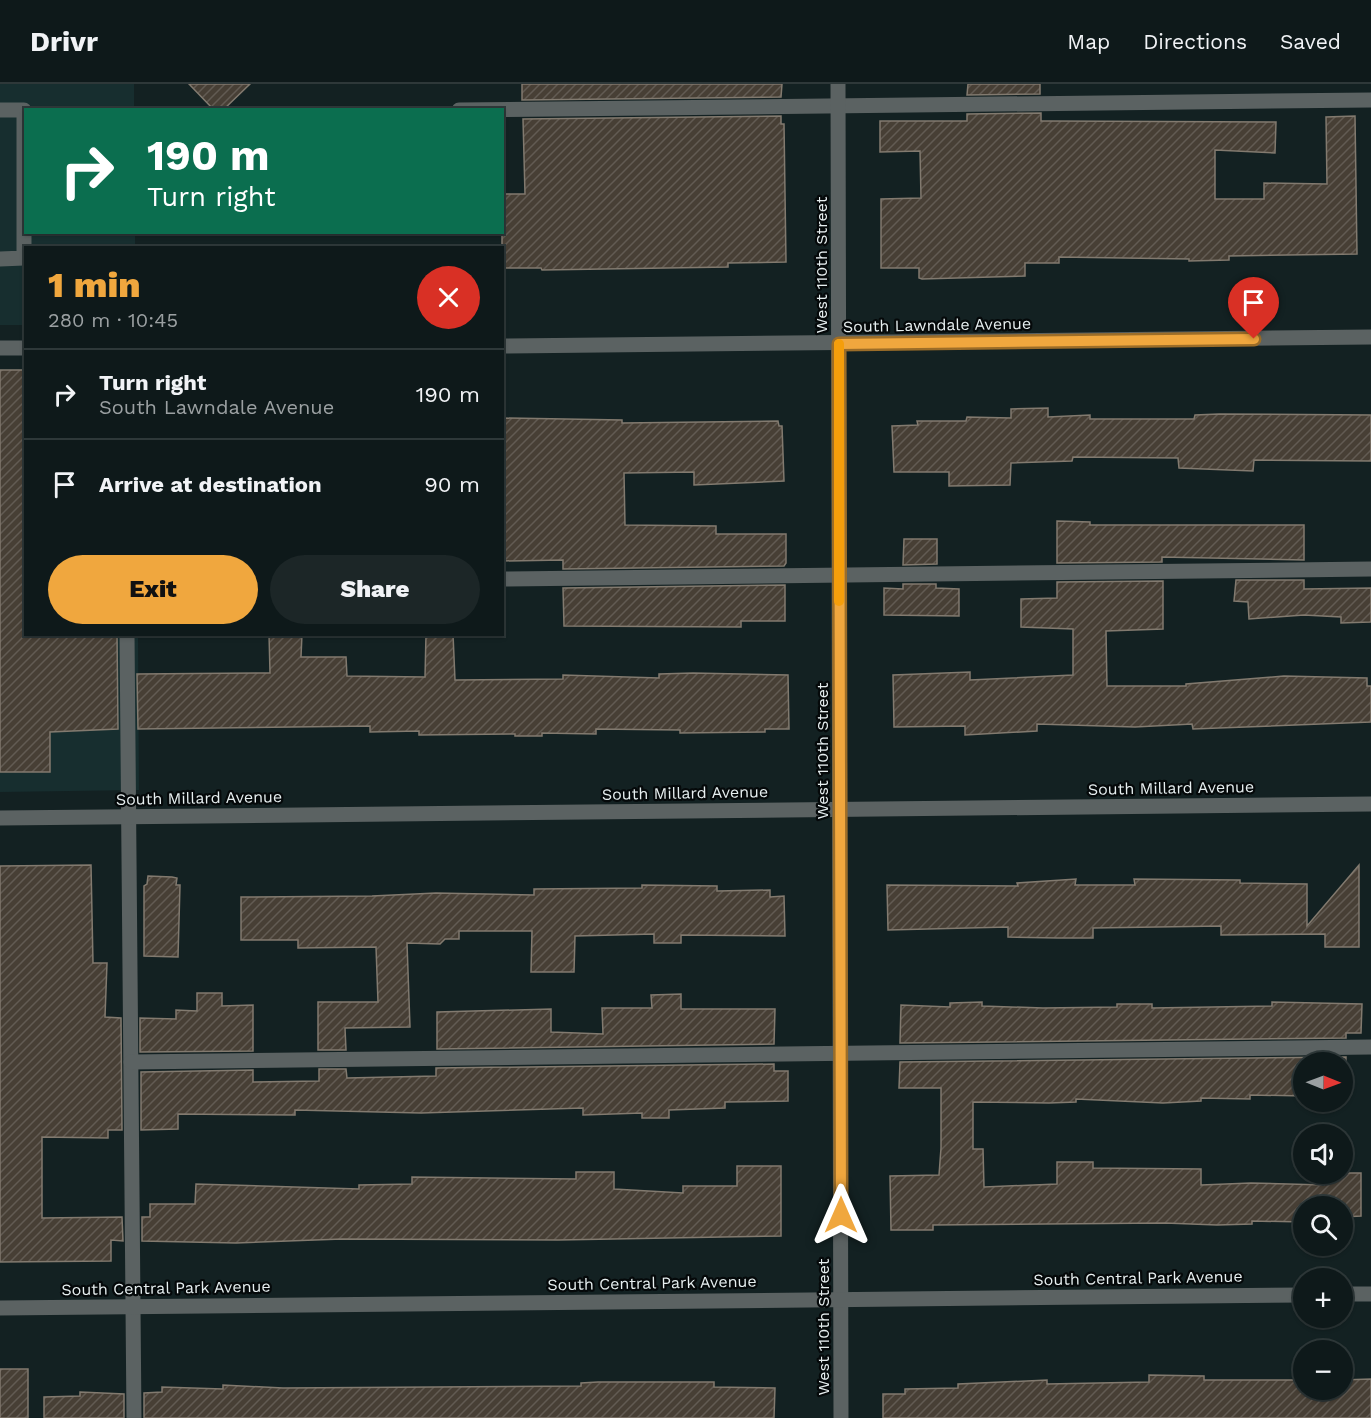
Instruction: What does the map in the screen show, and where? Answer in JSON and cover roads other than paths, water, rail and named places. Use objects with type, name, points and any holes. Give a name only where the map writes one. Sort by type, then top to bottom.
[{"type":"street","name":"West 110th Street","points":[[838,84],[841,1418]]},
{"type":"street","points":[[504,110],[1371,100]]},
{"type":"street","points":[[0,110],[24,110],[24,258],[0,259]]},
{"type":"street","name":"South Lawndale Avenue","points":[[504,346],[1371,337]]},
{"type":"street","points":[[0,348],[24,348]]},
{"type":"street","points":[[504,579],[1371,569]]},
{"type":"street","points":[[127,636],[134,1418]]},
{"type":"street","name":"South Millard Avenue","points":[[0,818],[1371,804]]},
{"type":"street","points":[[131,1062],[1371,1047]]},
{"type":"street","points":[[1353,1294],[1371,1294]]},
{"type":"street","name":"South Central Park Avenue","points":[[0,1308],[1293,1295]]}]
